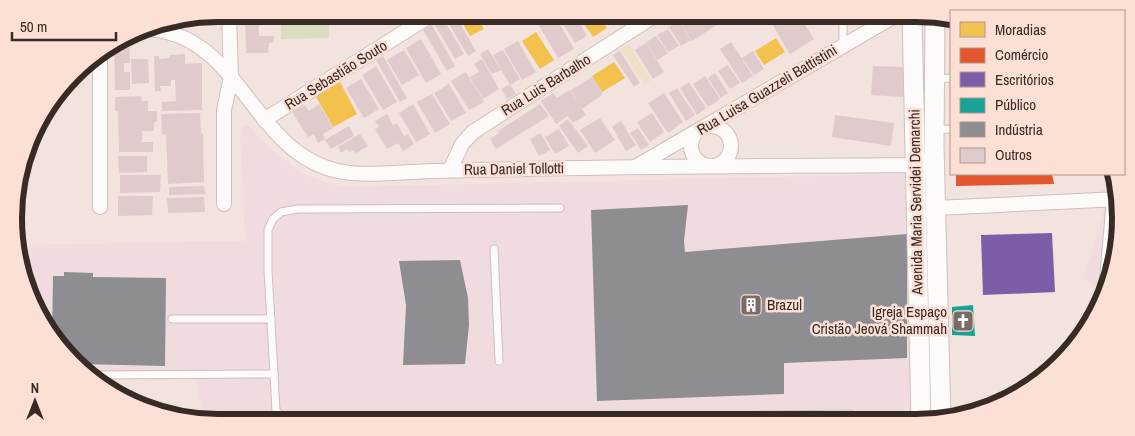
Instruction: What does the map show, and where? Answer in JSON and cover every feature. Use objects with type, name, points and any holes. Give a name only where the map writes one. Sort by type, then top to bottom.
[{"type":"main road","name":"Avenida Maria Servidei Demarchi","points":[[912,22],[921,414]]},
{"type":"main road","name":"Avenida Maria Servidei Demarchi","points":[[936,23],[943,79],[943,129],[935,152],[941,412]]},
{"type":"street","points":[[224,204],[224,110],[231,77],[229,22]]},
{"type":"street","name":"Rua Sebastião Souto","points":[[264,120],[420,22]]},
{"type":"street","name":"Rua Luis Barbalho","points":[[450,170],[462,144],[473,132],[645,22]]},
{"type":"street","name":"Rua Luisa Guazzeli Battistini","points":[[637,166],[884,22]]},
{"type":"street","name":"Rua Daniel Tollotti","points":[[163,30],[170,31],[187,38],[205,50],[231,77],[282,140],[300,155],[316,164],[338,171],[382,173],[637,166],[915,165]]},
{"type":"street","points":[[100,62],[100,207]]},
{"type":"street","points":[[706,126],[720,128],[729,136],[731,150],[729,156],[725,161],[712,166],[700,162],[692,152],[692,139],[700,129],[706,126]]},
{"type":"street","points":[[915,165],[935,152]]},
{"type":"street","points":[[936,208],[1112,199]]},
{"type":"lane","points":[[842,22],[843,45]]},
{"type":"lane","points":[[280,414],[276,411],[268,270],[268,230],[273,219],[281,212],[298,209],[560,208]]},
{"type":"lane","points":[[494,248],[499,361]]},
{"type":"lane","points":[[172,319],[271,319]]},
{"type":"lane","points":[[101,375],[274,374]]},
{"type":"shaded area","points":[[248,124],[266,145],[300,172],[342,187],[905,174],[915,414],[218,414],[203,413],[195,379],[108,380],[71,347],[55,327],[37,293],[29,269],[24,245],[245,241],[240,133],[242,127]]},
{"type":"shaded area","points":[[1110,188],[1112,231],[1106,269],[1100,288],[1083,279]]},
{"type":"green space","points":[[281,22],[329,22],[329,38],[281,39]]},
{"type":"sand","points":[[629,44],[651,80],[644,85],[621,49]]},
{"type":"building: Moradias","points":[[462,22],[480,22],[484,29],[470,36]]},
{"type":"building: Moradias","points":[[484,22],[492,22],[486,26]]},
{"type":"building: Moradias","points":[[582,22],[603,22],[607,28],[593,37]]},
{"type":"building: Moradias","points":[[536,32],[554,60],[540,69],[522,41]]},
{"type":"building: Moradias","points":[[776,38],[785,52],[764,65],[755,51]]},
{"type":"building: Moradias","points":[[614,62],[625,78],[602,92],[592,76]]},
{"type":"building: Moradias","points":[[340,82],[357,114],[333,127],[315,95]]},
{"type":"building: Comércio","points":[[956,175],[1052,175],[1054,184],[956,186]]},
{"type":"building: Escritórios","points":[[1052,233],[1055,292],[983,295],[981,235]]},
{"type":"building: Público","name":"Igreja Espaço Cristão Jeová Shammah","points":[[973,305],[975,336],[952,335],[952,307]]},
{"type":"building: Indústria","name":"Brazul","points":[[688,205],[684,241],[685,252],[907,234],[907,358],[784,363],[784,394],[597,401],[591,210]]},
{"type":"building: Indústria","points":[[460,260],[468,298],[469,325],[465,364],[403,365],[406,305],[399,261]]},
{"type":"building: Indústria","points":[[64,272],[93,273],[93,277],[166,278],[165,366],[88,364],[71,347],[52,322],[53,276],[64,276]]},
{"type":"building: Outros","points":[[245,22],[258,22],[259,36],[274,36],[274,42],[269,43],[268,53],[246,53]]},
{"type":"building: Outros","points":[[445,22],[464,54],[455,59],[435,25]]},
{"type":"building: Outros","points":[[448,22],[459,22],[476,51],[468,56]]},
{"type":"building: Outros","points":[[541,22],[559,22],[574,49],[558,58],[538,24]]},
{"type":"building: Outros","points":[[562,22],[579,22],[587,36],[575,43]]},
{"type":"building: Outros","points":[[680,22],[721,22],[692,41]]},
{"type":"building: Outros","points":[[680,22],[691,40],[681,46],[669,27]]},
{"type":"building: Outros","points":[[775,22],[803,22],[814,39],[790,54],[772,24]]},
{"type":"building: Outros","points":[[432,25],[455,66],[447,71],[423,30]]},
{"type":"building: Outros","points":[[668,29],[679,46],[668,52],[657,35]]},
{"type":"building: Outros","points":[[656,36],[668,53],[657,60],[646,42]]},
{"type":"building: Outros","points":[[421,39],[441,74],[426,83],[406,48]]},
{"type":"building: Outros","points":[[518,41],[536,72],[522,80],[504,49]]},
{"type":"building: Outros","points":[[731,42],[753,76],[742,83],[720,49]]},
{"type":"building: Outros","points":[[646,43],[664,72],[653,79],[635,50]]},
{"type":"building: Outros","points":[[128,45],[130,63],[124,63],[124,72],[130,72],[130,90],[115,90],[114,52]]},
{"type":"building: Outros","points":[[488,49],[501,70],[492,74],[480,54]]},
{"type":"building: Outros","points":[[404,50],[419,75],[402,85],[387,60]]},
{"type":"building: Outros","points":[[503,50],[520,79],[510,85],[493,55]]},
{"type":"building: Outros","points":[[620,51],[640,83],[634,87],[613,55]]},
{"type":"building: Outros","points":[[753,51],[764,69],[754,75],[742,58]]},
{"type":"building: Outros","points":[[185,54],[185,64],[202,63],[202,110],[162,111],[162,102],[176,101],[175,80],[171,80],[171,86],[160,86],[161,91],[155,91],[154,56],[159,56],[159,59],[170,58],[170,55]]},
{"type":"building: Outros","points":[[383,56],[407,98],[400,102],[376,60]]},
{"type":"building: Outros","points":[[131,59],[148,59],[149,83],[132,84]]},
{"type":"building: Outros","points":[[482,59],[499,89],[483,99],[470,77],[479,72],[474,64]]},
{"type":"building: Outros","points":[[728,65],[740,83],[730,89],[718,71]]},
{"type":"building: Outros","points":[[376,66],[397,102],[383,110],[362,75]]},
{"type":"building: Outros","points":[[873,66],[904,67],[903,97],[871,95]]},
{"type":"building: Outros","points":[[466,72],[484,102],[469,110],[451,81]]},
{"type":"building: Outros","points":[[715,73],[728,93],[721,98],[708,78]]},
{"type":"building: Outros","points":[[705,76],[720,99],[708,107],[693,84]]},
{"type":"building: Outros","points":[[592,77],[603,94],[582,109],[586,115],[573,123],[568,116],[556,124],[541,101],[553,93],[557,98],[570,90],[579,104],[571,90]]},
{"type":"building: Outros","points":[[361,79],[379,109],[364,118],[346,88]]},
{"type":"building: Outros","points":[[689,82],[706,108],[697,115],[680,88]]},
{"type":"building: Outros","points":[[449,84],[466,113],[451,121],[434,93]]},
{"type":"building: Outros","points":[[510,84],[516,94],[507,99],[501,89]]},
{"type":"building: Outros","points":[[677,88],[695,115],[686,121],[669,93]]},
{"type":"building: Outros","points":[[664,93],[683,122],[668,133],[648,103]]},
{"type":"building: Outros","points":[[432,94],[450,124],[435,133],[417,102]]},
{"type":"building: Outros","points":[[141,96],[142,101],[148,101],[148,111],[157,111],[157,122],[154,122],[154,131],[142,131],[142,142],[153,142],[153,152],[119,152],[118,111],[115,111],[115,97]]},
{"type":"building: Outros","points":[[319,104],[333,128],[323,134],[325,139],[318,143],[314,134],[308,137],[292,112],[305,105],[309,111]]},
{"type":"building: Outros","points":[[413,104],[430,134],[416,142],[399,113]]},
{"type":"building: Outros","points":[[540,104],[549,116],[496,149],[490,139],[499,133],[498,131]]},
{"type":"building: Outros","points":[[200,113],[201,134],[203,133],[204,182],[168,184],[166,134],[162,135],[161,114]]},
{"type":"building: Outros","points":[[652,113],[664,132],[650,142],[637,122]]},
{"type":"building: Outros","points":[[387,114],[393,125],[397,123],[404,136],[408,134],[414,144],[403,151],[398,143],[387,149],[375,129],[379,127],[375,121]]},
{"type":"building: Outros","points":[[835,115],[894,123],[891,146],[832,137]]},
{"type":"building: Outros","points":[[600,118],[615,140],[595,153],[580,130]]},
{"type":"building: Outros","points":[[568,119],[588,146],[578,153],[559,126]]},
{"type":"building: Outros","points":[[621,121],[636,145],[626,151],[612,127]]},
{"type":"building: Outros","points":[[349,126],[354,136],[331,149],[325,140]]},
{"type":"building: Outros","points":[[638,128],[649,145],[641,150],[630,133]]},
{"type":"building: Outros","points":[[559,129],[569,146],[555,154],[545,137]]},
{"type":"building: Outros","points":[[541,133],[550,150],[539,156],[530,139]]},
{"type":"building: Outros","points":[[360,134],[368,146],[356,153],[353,150],[349,152],[347,149],[341,153],[338,147]]},
{"type":"building: Outros","points":[[118,156],[147,156],[147,172],[119,173]]},
{"type":"building: Outros","points":[[120,175],[161,175],[160,192],[120,193]]},
{"type":"building: Outros","points":[[204,186],[205,194],[169,195],[169,187]]},
{"type":"building: Outros","points":[[118,196],[153,196],[152,215],[118,216]]},
{"type":"building: Outros","points":[[204,197],[205,212],[168,213],[167,198]]},
{"type":"place","name":"Brazul","points":[[751,305]]},
{"type":"place","name":"Igreja Espaço Cristão Jeová Shammah","points":[[963,321]]}]
